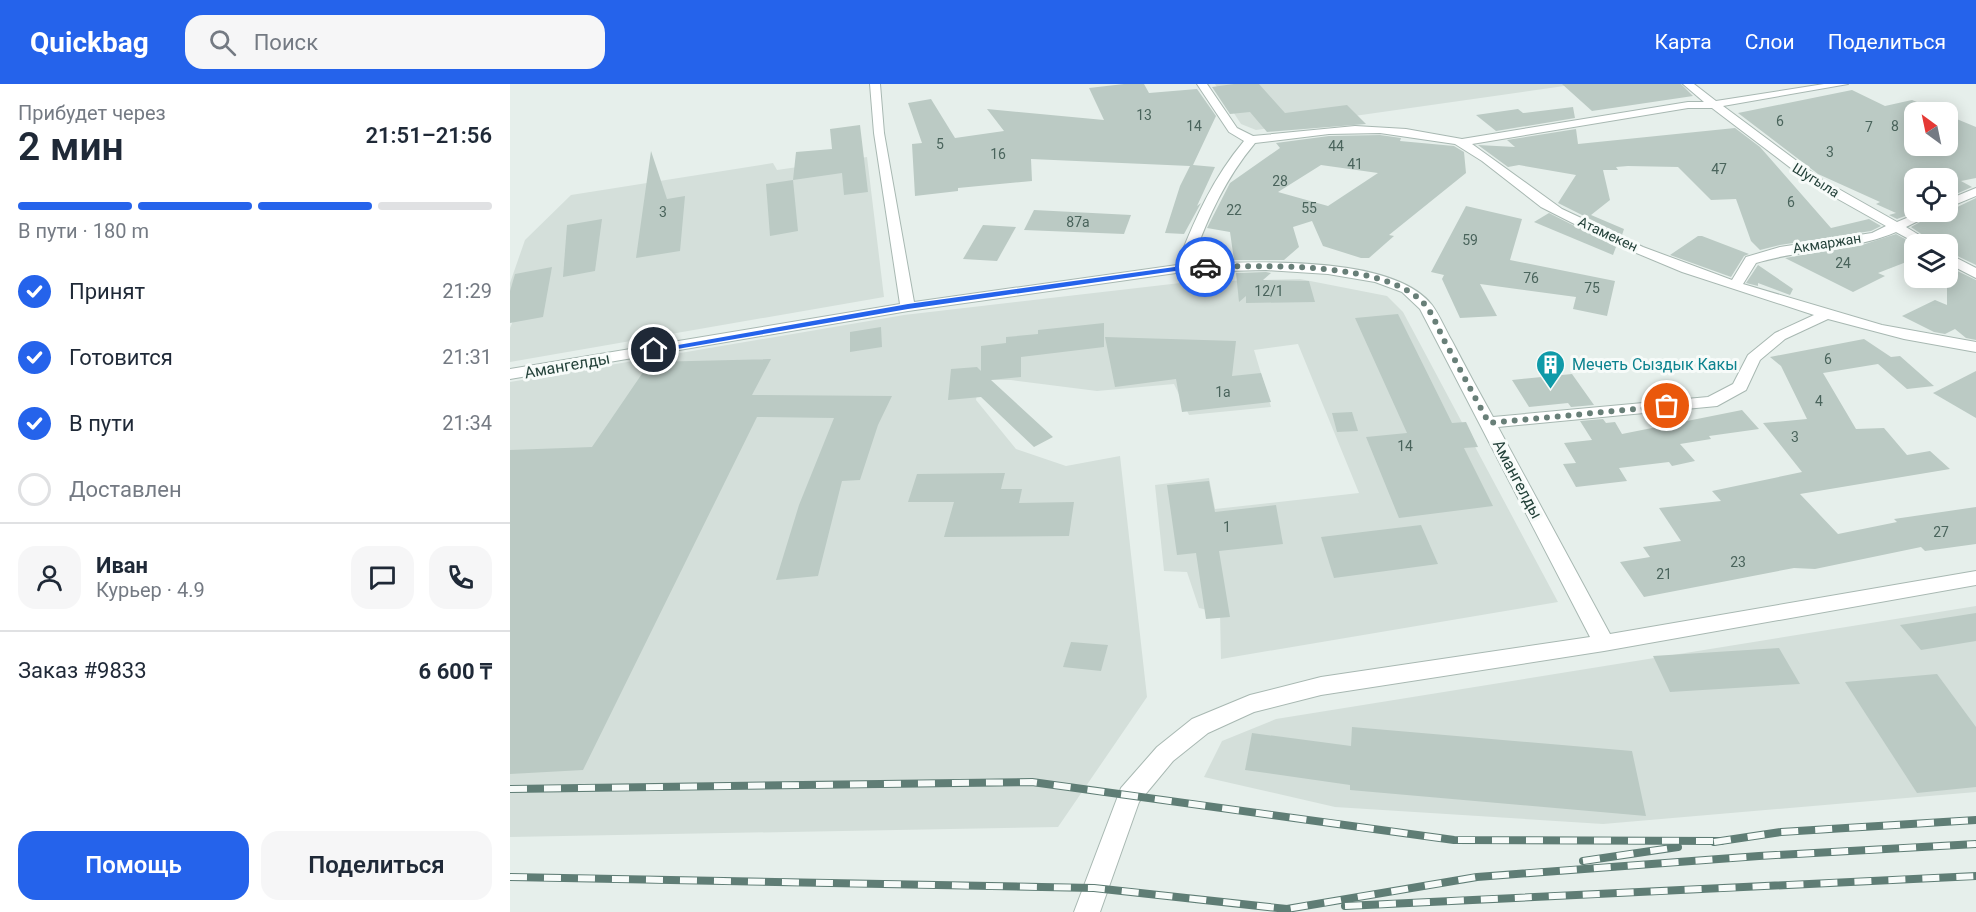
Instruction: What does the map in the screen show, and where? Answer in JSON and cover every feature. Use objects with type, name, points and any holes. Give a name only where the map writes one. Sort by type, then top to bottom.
[{"type":"street","points":[[876,84],[879,133],[908,307]]},
{"type":"street","points":[[1182,268],[1202,214],[1228,165],[1251,140],[1233,130],[1202,84]]},
{"type":"street","name":"Шугыла","points":[[1688,84],[1712,105],[1817,182],[1910,234]]},
{"type":"street","points":[[1461,142],[1688,105],[1712,105],[1843,84]]},
{"type":"street","name":"Атамекен","points":[[1251,140],[1345,128],[1389,129],[1461,142],[1540,201],[1594,229],[1659,258],[1735,286],[1827,314],[1938,342],[1976,347]]},
{"type":"street","points":[[1958,199],[1976,192]]},
{"type":"street","name":"Акмаржан","points":[[1735,286],[1751,260],[1780,251],[1875,236],[1906,222]]},
{"type":"street","points":[[1958,263],[1976,274]]},
{"type":"street","name":"Амангелды","points":[[510,374],[908,307],[1182,268],[1266,266],[1328,270],[1378,278],[1407,289],[1426,307],[1604,644]]},
{"type":"street","points":[[1489,423],[1711,402],[1740,387],[1753,358],[1780,336],[1827,314]]},
{"type":"street","points":[[1087,912],[1129,796],[1165,754],[1200,726],[1250,704],[1321,686],[1604,644],[1976,578]]},
{"type":"shaded area","points":[[1215,84],[1578,84],[1256,130],[1241,124]]},
{"type":"shaded area","points":[[867,157],[884,297],[510,362],[510,328],[515,316],[510,316],[510,283],[525,240],[571,195],[773,163],[777,170]]},
{"type":"shaded area","points":[[1300,279],[1387,296],[1403,312],[1558,602],[1221,659],[1220,613],[1199,608],[1187,572],[1164,571],[1155,485],[1209,478],[1215,509],[1359,493],[1298,344],[1254,350],[1271,407],[1189,415],[1174,384],[1097,391],[1011,380],[980,380],[976,400],[1016,449],[1066,466],[1120,456],[1147,697],[1058,827],[510,837],[510,382],[904,315],[1189,282]]},
{"type":"shaded area","points":[[1976,606],[1976,792],[1603,824],[1335,807],[1204,777],[1222,741],[1276,719]]},
{"type":"building","points":[[1144,84],[1149,93],[1197,89],[1216,116],[1193,165],[1215,167],[1197,206],[1201,203],[1184,234],[1165,233],[1180,186],[1190,166],[1031,159],[1032,181],[958,188],[958,191],[915,196],[912,144],[922,143],[908,103],[931,99],[955,138],[1004,131],[987,109],[1104,120],[1089,88]]},
{"type":"building","points":[[1259,84],[1285,113],[1347,105],[1366,124],[1267,132],[1250,112],[1230,114],[1212,87]]},
{"type":"building","points":[[1562,84],[1681,84],[1693,96],[1592,111]]},
{"type":"building","points":[[1852,90],[1885,106],[1912,100],[1917,102],[1904,102],[1904,156],[1958,156],[1958,120],[1976,127],[1976,178],[1961,181],[1972,187],[1958,193],[1958,168],[1904,168],[1904,216],[1897,219],[1889,215],[1896,213],[1876,204],[1880,202],[1818,174],[1738,113]]},
{"type":"building","points":[[1573,107],[1575,118],[1496,131],[1476,115],[1518,109],[1523,113]]},
{"type":"building","points":[[860,125],[868,192],[844,195],[842,173],[793,180],[796,152],[832,149],[830,129]]},
{"type":"building","points":[[1735,128],[1760,147],[1831,228],[1869,219],[1881,226],[1871,231],[1760,250],[1751,241],[1736,199],[1711,200],[1678,167],[1628,166],[1616,167],[1618,170],[1603,170],[1610,200],[1591,215],[1624,229],[1622,235],[1558,203],[1576,175],[1519,165],[1508,167],[1478,145],[1515,147],[1507,140],[1576,129],[1578,144]]},
{"type":"building","points":[[1380,135],[1401,138],[1400,141],[1454,146],[1464,152],[1466,173],[1389,235],[1394,236],[1369,258],[1361,258],[1323,246],[1312,221],[1293,227],[1299,247],[1284,260],[1234,260],[1230,232],[1207,228],[1230,183],[1280,148],[1276,143],[1329,136]],"holes":[[[1321,165],[1378,173],[1328,206],[1278,192]]]},
{"type":"building","points":[[651,151],[667,199],[685,196],[680,251],[636,258]]},
{"type":"building","points":[[793,180],[798,231],[770,236],[766,184]]},
{"type":"building","points":[[1976,198],[1976,265],[1958,256],[1958,234],[1921,234],[1911,227],[1920,222],[1958,222],[1958,207]]},
{"type":"building","points":[[1466,206],[1522,219],[1510,260],[1615,281],[1607,316],[1573,309],[1576,297],[1480,284],[1497,316],[1460,318],[1442,279],[1444,275],[1431,272]]},
{"type":"building","points":[[1034,210],[1131,215],[1124,234],[1024,230]]},
{"type":"building","points":[[1549,213],[1616,247],[1613,255],[1534,222]]},
{"type":"building","points":[[602,219],[595,271],[563,277],[567,225]]},
{"type":"building","points":[[983,225],[1016,227],[997,261],[963,259]]},
{"type":"building","points":[[1896,234],[1904,238],[1904,263],[1878,273],[1885,276],[1853,292],[1785,258],[1862,245]]},
{"type":"building","points":[[1698,236],[1749,254],[1744,256],[1731,277],[1670,255]]},
{"type":"building","points":[[1758,265],[1793,289],[1790,295],[1758,283],[1758,286],[1746,283]]},
{"type":"building","points":[[552,267],[543,317],[510,323],[510,291],[515,274]]},
{"type":"building","points":[[1958,271],[1976,280],[1976,340],[1966,338],[1955,329],[1945,334],[1934,332],[1902,316],[1935,300],[1947,305],[1947,288],[1958,288]]},
{"type":"building","points":[[1236,273],[1271,273],[1263,280],[1309,281],[1315,302],[1246,303],[1246,296],[1239,302]]},
{"type":"building","points":[[1398,314],[1452,423],[1466,422],[1478,447],[1464,448],[1493,506],[1399,518],[1366,437],[1407,433],[1355,318]]},
{"type":"building","points":[[1104,323],[1104,347],[1021,357],[1021,377],[991,380],[1053,437],[1034,447],[981,397],[948,400],[951,369],[977,367],[981,371],[981,346],[1006,343],[1006,337],[1038,334],[1038,330]]},
{"type":"building","points":[[881,327],[882,347],[850,352],[850,332]]},
{"type":"building","points":[[1105,337],[1236,341],[1232,376],[1261,373],[1271,402],[1182,412],[1176,379],[1115,387]]},
{"type":"building","points":[[1864,339],[1891,357],[1900,356],[1934,386],[1907,389],[1878,364],[1823,373],[1856,429],[1884,428],[1907,455],[1930,451],[1950,469],[1800,494],[1838,534],[1897,522],[1894,519],[1976,507],[1976,544],[1925,551],[1921,547],[1815,569],[1794,568],[1644,597],[1620,562],[1650,557],[1643,547],[1681,541],[1659,508],[1721,501],[1712,491],[1802,472],[1763,423],[1807,419],[1781,366],[1770,357]]},
{"type":"building","points":[[771,359],[752,395],[892,396],[878,425],[860,480],[842,481],[818,576],[776,580],[799,505],[834,418],[757,417],[583,770],[510,774],[510,450],[592,447],[650,362]]},
{"type":"building","points":[[1976,371],[1976,418],[1933,393]]},
{"type":"building","name":"Мечеть Сыздык Какы","points":[[1572,374],[1594,405],[1571,407],[1568,403],[1529,407],[1512,380]]},
{"type":"building","points":[[1742,410],[1759,429],[1709,436],[1711,439],[1680,444],[1695,461],[1672,466],[1669,462],[1619,468],[1627,481],[1576,487],[1563,464],[1576,463],[1564,443],[1592,440],[1580,421],[1603,419],[1606,423],[1615,422],[1622,434]]},
{"type":"building","points":[[1352,412],[1358,431],[1337,432],[1332,413]]},
{"type":"building","points":[[1005,473],[1001,489],[1022,489],[1019,503],[1074,502],[1069,536],[944,537],[954,502],[908,502],[917,474]]},
{"type":"building","points":[[1209,481],[1215,512],[1276,505],[1283,544],[1219,551],[1230,617],[1206,619],[1196,553],[1177,555],[1167,485]]},
{"type":"building","points":[[1421,525],[1438,564],[1334,578],[1321,537]]},
{"type":"building","points":[[1976,613],[1976,641],[1921,650],[1900,625]]},
{"type":"building","points":[[1071,642],[1108,645],[1101,671],[1063,667]]},
{"type":"building","points":[[1779,648],[1800,684],[1670,692],[1653,656]]},
{"type":"building","points":[[1937,674],[1976,727],[1976,787],[1917,793],[1845,682]]},
{"type":"building","points":[[1352,727],[1632,751],[1646,816],[1350,790],[1350,785],[1245,770],[1252,733],[1351,746]]},
{"type":"railway","points":[[510,789],[1032,782],[1454,840],[1721,841]]},
{"type":"railway","points":[[1721,841],[1781,832],[1976,820]]},
{"type":"railway","points":[[1714,842],[1721,841]]},
{"type":"railway","points":[[510,877],[1094,888],[1287,909],[1477,877],[1759,856],[1976,844]]},
{"type":"railway","points":[[1583,861],[1678,847]]},
{"type":"railway","points":[[1345,906],[1976,876]]},
{"type":"way so far","points":[[1205,267],[1266,266],[1328,270],[1378,278],[1407,289],[1426,307],[1489,423],[1667,406]]},
{"type":"place","name":"Мечеть Сыздык Какы","points":[[1551,390]]},
{"type":"route","points":[[654,350],[908,307],[1182,268],[1205,267]]}]
